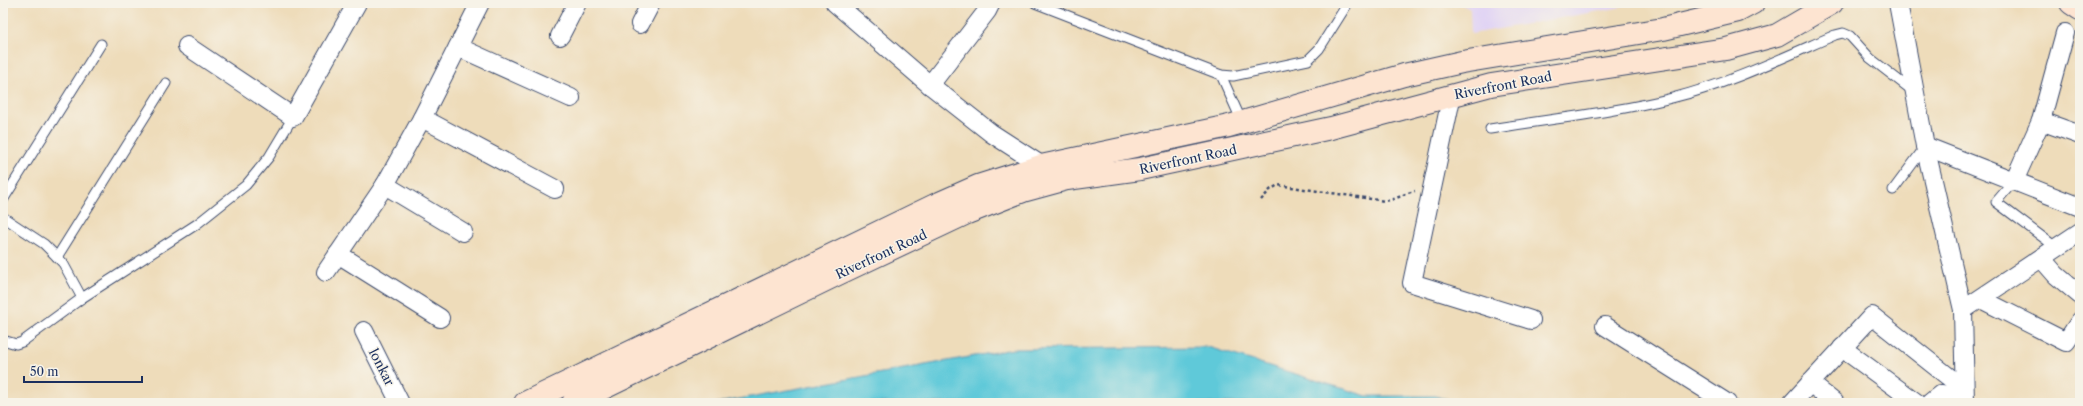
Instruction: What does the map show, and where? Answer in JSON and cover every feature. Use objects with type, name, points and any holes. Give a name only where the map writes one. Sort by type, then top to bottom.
[{"type":"street","points":[[187,46],[293,117],[357,3]]},
{"type":"street","points":[[326,272],[385,185],[422,118],[480,3]]},
{"type":"street","points":[[560,36],[577,3]]},
{"type":"street","points":[[640,24],[651,3]]},
{"type":"street","points":[[835,3],[930,85],[991,133],[1041,166],[1068,179]]},
{"type":"street","points":[[930,85],[987,11],[991,3]]},
{"type":"street","name":"Riverfront Road","points":[[525,403],[934,205],[978,186],[1041,166],[1242,122],[1404,75],[1462,62],[1663,29],[1738,11],[1754,3]]},
{"type":"street","name":"Riverfront Road","points":[[573,403],[840,273],[967,214],[1023,191],[1068,179],[1140,169],[1331,128],[1452,94],[1491,85],[1726,49],[1777,35],[1832,3]]},
{"type":"street","points":[[1898,3],[1925,146],[1963,310],[1964,396]]},
{"type":"street","points":[[2071,3],[2080,9]]},
{"type":"street","points":[[2014,181],[2041,121],[2065,33]]},
{"type":"street","points":[[458,46],[571,98]]},
{"type":"street","points":[[1452,94],[1412,283],[1531,320]]},
{"type":"street","points":[[422,118],[555,189]]},
{"type":"street","points":[[2041,121],[2080,135]]},
{"type":"street","points":[[1925,146],[2080,207]]},
{"type":"street","points":[[385,185],[463,232]]},
{"type":"street","points":[[1963,310],[2042,259],[2080,232]]},
{"type":"street","points":[[338,254],[440,318]]},
{"type":"street","points":[[2042,259],[2060,279],[2080,295]]},
{"type":"street","points":[[1981,299],[2066,342],[2080,321]]},
{"type":"street","points":[[1792,403],[1872,316],[1964,396]]},
{"type":"street","points":[[1605,326],[1727,403]]},
{"type":"street","name":"lonkar","points":[[364,331],[400,403]]},
{"type":"street","points":[[1842,348],[1917,403]]},
{"type":"street","points":[[1810,384],[1835,403]]},
{"type":"street","points":[[1930,403],[1941,394],[1964,396]]},
{"type":"lane","points":[[1035,3],[1035,5],[1221,75],[1233,76],[1308,60],[1319,49],[1348,3]]},
{"type":"lane","points":[[1490,129],[1635,106],[1672,98],[1717,85],[1835,35],[1843,33],[1850,36],[1870,58],[1914,92]]},
{"type":"lane","points":[[3,200],[101,44]]},
{"type":"lane","points":[[1221,75],[1242,122]]},
{"type":"lane","points":[[57,257],[166,84]]},
{"type":"lane","points":[[3,340],[16,344],[22,342],[82,298],[197,224],[246,185],[269,157],[293,117]]},
{"type":"lane","points":[[1893,190],[1925,146]]},
{"type":"lane","points":[[2014,181],[1996,202],[2057,248]]},
{"type":"lane","points":[[3,218],[44,244],[63,262],[82,298]]},
{"type":"path","points":[[1261,200],[1270,190],[1278,185],[1385,201],[1393,200],[1414,190],[1431,191]]},
{"type":"shaded area","points":[[1459,3],[1644,3],[1471,34],[1470,9]]},
{"type":"water","points":[[1208,347],[1367,396],[1436,396],[1456,403],[717,403],[1013,349]]}]
